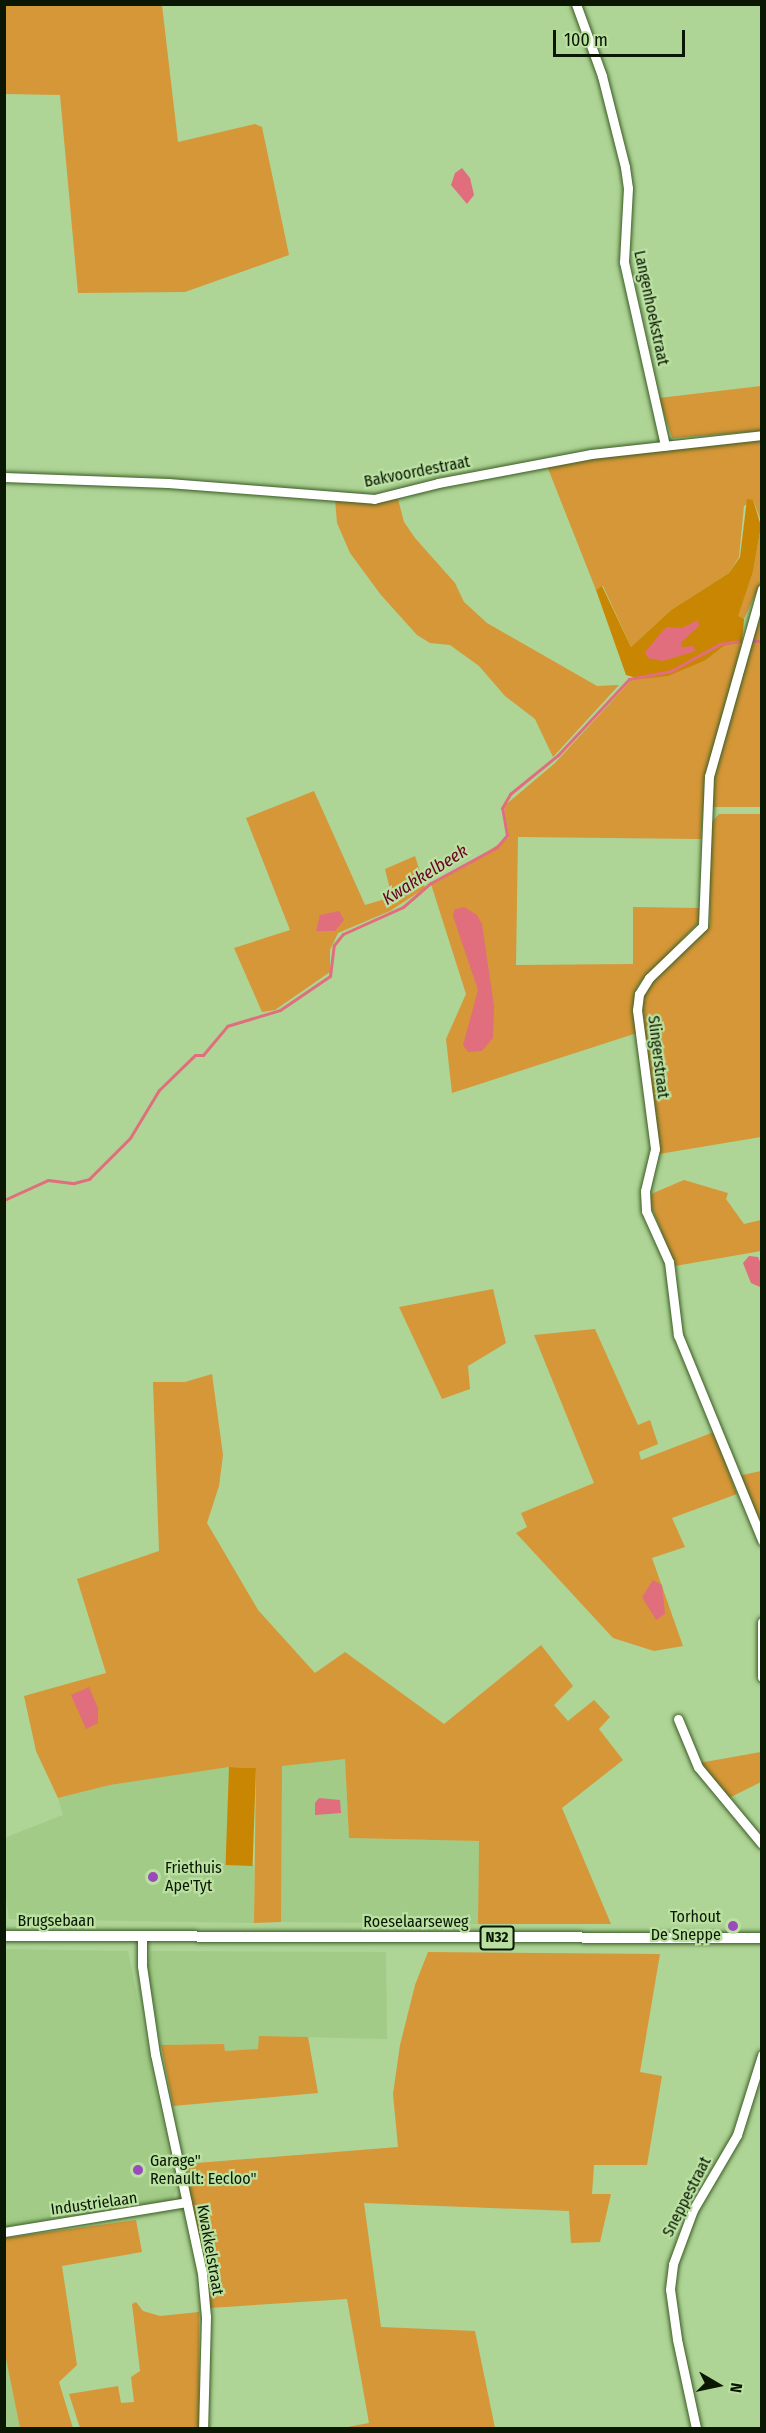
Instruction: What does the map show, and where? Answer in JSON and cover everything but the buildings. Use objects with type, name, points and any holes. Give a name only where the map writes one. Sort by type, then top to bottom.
[{"type":"main road","name":"Brugsebaan","points":[[4,1936],[107,1937]]},
{"type":"main road","name":"Roeselaarseweg","points":[[107,1937],[762,1938]]},
{"type":"street","name":"Langenhoekstraat","points":[[576,4],[602,76],[624,166],[628,188],[624,262],[665,445]]},
{"type":"street","name":"Bakvoordestraat","points":[[4,477],[168,483],[374,500],[579,456],[762,435]]},
{"type":"street","name":"Slingerstraat","points":[[762,589],[710,776],[703,926],[649,978],[639,994],[637,1010],[655,1149],[645,1191],[646,1210],[669,1262],[678,1335],[762,1540]]},
{"type":"street","points":[[762,1622],[762,1677]]},
{"type":"street","points":[[678,1719],[698,1767],[762,1844]]},
{"type":"street","name":"Kwakkelstraat","points":[[142,1938],[153,2043],[197,2245],[206,2317],[203,2428]]},
{"type":"street","name":"Sneppestraat","points":[[696,2428],[677,2339],[670,2289],[673,2264],[693,2210],[736,2135],[762,2055]]},
{"type":"street","name":"Industrielaan","points":[[4,2232],[187,2202]]},
{"type":"shaded area","points":[[5,4],[162,5],[178,142],[255,124],[262,127],[289,255],[185,292],[78,293],[60,95],[5,94]]},
{"type":"shaded area","points":[[462,168],[470,178],[474,195],[467,204],[451,185],[455,173]]},
{"type":"shaded area","points":[[761,386],[761,431],[672,438],[659,398]]},
{"type":"shaded area","points":[[761,440],[761,521],[753,500],[744,506],[739,557],[729,573],[671,610],[631,647],[603,586],[596,590],[547,466],[658,449]]},
{"type":"shaded area","points":[[335,499],[373,504],[398,499],[404,522],[415,538],[455,583],[464,602],[487,623],[597,686],[619,685],[553,757],[535,719],[505,696],[479,666],[450,645],[430,643],[417,635],[381,595],[350,553],[337,523]]},
{"type":"shaded area","points":[[747,499],[753,500],[761,526],[753,572],[738,616],[744,619],[742,643],[724,646],[706,660],[668,676],[640,679],[626,675],[596,590],[602,586],[631,647],[671,610],[729,573],[740,557]]},
{"type":"shaded area","points":[[761,526],[761,582],[744,619],[737,617],[753,572]]},
{"type":"shaded area","points":[[761,612],[761,807],[713,807],[713,781],[721,746],[756,614]]},
{"type":"shaded area","points":[[698,620],[699,626],[681,643],[682,647],[693,646],[696,651],[663,661],[648,658],[645,652],[666,627],[682,628]]},
{"type":"shaded area","points":[[742,643],[705,778],[701,839],[518,837],[516,965],[633,964],[633,907],[699,908],[702,913],[697,924],[639,984],[634,995],[637,1033],[452,1093],[446,1039],[466,994],[431,884],[470,864],[509,837],[504,806],[555,763],[634,677],[640,679],[706,660],[724,646]]},
{"type":"shaded area","points":[[314,791],[365,905],[392,897],[385,869],[415,856],[425,888],[390,911],[338,933],[330,950],[330,972],[275,1010],[262,1012],[234,948],[290,930],[246,818]]},
{"type":"shaded area","points":[[719,814],[761,814],[761,1137],[659,1154],[640,1005],[652,979],[710,925],[710,824]]},
{"type":"shaded area","points":[[464,907],[477,915],[482,924],[494,1006],[493,1038],[482,1051],[468,1052],[463,1045],[478,990],[453,916],[454,910]]},
{"type":"shaded area","points":[[339,911],[344,920],[335,931],[316,931],[320,915]]},
{"type":"shaded area","points":[[684,1180],[728,1193],[726,1199],[744,1224],[761,1220],[761,1251],[675,1266],[650,1203],[651,1194]]},
{"type":"shaded area","points":[[749,1256],[758,1257],[761,1264],[760,1287],[751,1283],[743,1263]]},
{"type":"shaded area","points":[[493,1289],[506,1343],[468,1366],[470,1389],[442,1399],[399,1307]]},
{"type":"shaded area","points":[[595,1329],[638,1425],[650,1420],[658,1444],[639,1452],[641,1460],[714,1432],[737,1494],[672,1518],[685,1547],[652,1558],[683,1646],[654,1651],[613,1638],[516,1533],[527,1527],[521,1513],[594,1483],[534,1335]]},
{"type":"shaded area","points":[[212,1374],[223,1455],[219,1486],[207,1523],[258,1610],[315,1673],[345,1652],[444,1724],[541,1645],[573,1686],[554,1705],[568,1721],[594,1700],[610,1717],[599,1729],[623,1760],[562,1808],[611,1924],[478,1924],[479,1841],[349,1838],[345,1759],[282,1766],[281,1922],[254,1923],[256,1768],[229,1767],[110,1785],[58,1798],[36,1751],[24,1696],[106,1673],[77,1579],[159,1551],[153,1382],[185,1382]]},
{"type":"shaded area","points":[[761,1471],[761,1519],[759,1520],[738,1476]]},
{"type":"shaded area","points":[[653,1580],[662,1585],[665,1614],[656,1620],[642,1597]]},
{"type":"shaded area","points":[[89,1687],[98,1708],[98,1723],[86,1729],[71,1695]]},
{"type":"shaded area","points":[[761,1752],[761,1782],[727,1799],[699,1763]]},
{"type":"shaded area","points":[[345,1759],[349,1838],[479,1841],[478,1924],[281,1922],[282,1765]]},
{"type":"shaded area","points":[[229,1767],[229,1865],[254,1865],[254,1923],[9,1919],[5,1890],[4,1838],[63,1815],[58,1798],[110,1785]]},
{"type":"shaded area","points":[[229,1767],[256,1768],[253,1866],[226,1865]]},
{"type":"shaded area","points":[[319,1798],[340,1800],[341,1813],[315,1815],[315,1803]]},
{"type":"shaded area","points":[[4,1949],[128,1951],[176,2191],[172,2200],[5,2227]]},
{"type":"shaded area","points":[[151,1951],[386,1952],[387,2039],[259,2036],[259,2049],[225,2051],[224,2044],[161,2045],[147,1967]]},
{"type":"shaded area","points":[[428,1952],[660,1954],[640,2072],[662,2076],[647,2165],[594,2165],[592,2194],[611,2194],[600,2242],[571,2243],[569,2211],[364,2203],[381,2327],[475,2331],[495,2428],[342,2428],[369,2423],[347,2299],[210,2308],[184,2164],[398,2147],[393,2094],[400,2045],[415,1985]]},
{"type":"shaded area","points":[[259,2036],[308,2037],[318,2093],[173,2106],[161,2045],[224,2044],[225,2051],[258,2049]]},
{"type":"shaded area","points":[[136,2220],[142,2252],[62,2266],[77,2365],[59,2382],[73,2428],[20,2428],[5,2354],[5,2238]]},
{"type":"shaded area","points":[[136,2302],[143,2311],[160,2316],[199,2312],[199,2428],[80,2428],[69,2394],[118,2386],[121,2403],[134,2402],[131,2377],[140,2371],[132,2304]]},
{"type":"shaded area","points":[[5,2354],[20,2428],[5,2428]]},
{"type":"waterway","name":"Kwakkelbeek","points":[[4,1200],[48,1180],[74,1183],[89,1179],[130,1138],[159,1090],[195,1055],[203,1055],[227,1026],[280,1010],[330,976],[334,945],[343,934],[403,907],[431,883],[497,847],[507,835],[502,808],[510,794],[558,755],[629,679],[671,671],[720,644],[738,641]]},
{"type":"waterway","name":"Kwakkelbeek","points":[[750,641],[762,641]]},
{"type":"place","name":"Friethuis Ape'Tyt","points":[[153,1877]]},
{"type":"place","name":"Torhout De Sneppe","points":[[733,1926]]},
{"type":"place","name":"Garage\" Renault: Eecloo\"","points":[[138,2170]]}]
